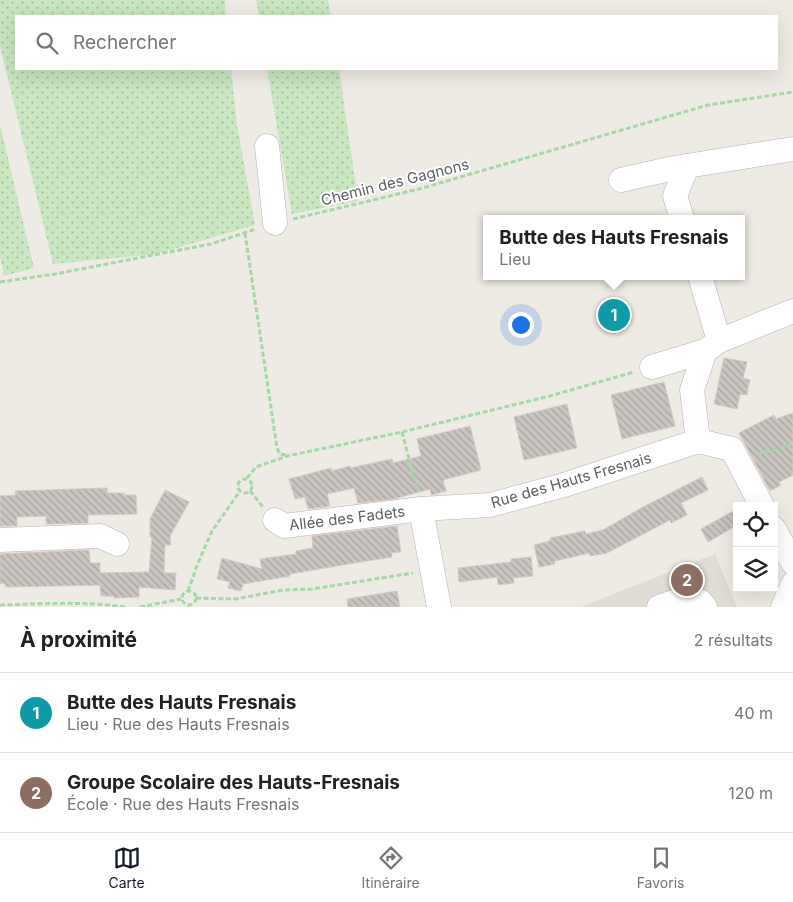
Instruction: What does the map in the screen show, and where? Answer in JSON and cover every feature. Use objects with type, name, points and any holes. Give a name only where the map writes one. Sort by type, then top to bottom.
[{"type":"street","points":[[267,146],[275,223]]},
{"type":"street","points":[[621,180],[687,166],[793,149]]},
{"type":"street","points":[[681,215],[675,196],[687,166]]},
{"type":"street","points":[[701,280],[712,346],[692,390],[698,441],[732,449],[760,502]]},
{"type":"street","points":[[652,367],[712,346],[793,311]]},
{"type":"street","name":"Rue des Hauts Fresnais","points":[[421,509],[490,505],[564,485],[698,441]]},
{"type":"street","points":[[421,509],[439,607]]},
{"type":"street","name":"Allée des Fadets","points":[[275,520],[284,526],[421,509]]},
{"type":"street","points":[[0,540],[100,536],[117,544]]},
{"type":"street","points":[[778,536],[793,563]]},
{"type":"street","points":[[783,607],[793,584]]},
{"type":"street","points":[[659,607],[685,598],[701,602],[705,607]]},
{"type":"path","name":"Chemin des Gagnons","points":[[0,282],[55,274],[211,244],[275,223],[419,189],[708,105],[793,92]]},
{"type":"path","points":[[245,232],[277,448],[280,454],[287,456]]},
{"type":"path","points":[[247,478],[252,482],[252,488],[244,493],[237,486],[239,480],[247,478],[256,467],[287,456],[402,432],[550,396],[652,367]]},
{"type":"path","points":[[402,432],[421,509]]},
{"type":"path","points":[[738,460],[793,444]]},
{"type":"path","points":[[181,599],[183,593],[188,590],[212,530],[240,491]]},
{"type":"path","points":[[196,598],[236,598],[283,590],[312,589],[433,569]]},
{"type":"path","points":[[181,599],[188,606],[194,603],[196,598],[194,592],[188,590]]},
{"type":"path","points":[[140,607],[181,599]]},
{"type":"path","points":[[0,605],[77,602],[125,607]]},
{"type":"shaded area","points":[[715,554],[737,607],[581,607]]},
{"type":"green space","points":[[0,0],[225,0],[226,15],[15,15],[15,70],[231,70],[237,125],[255,225],[156,254],[53,264],[0,46]]},
{"type":"green space","points":[[256,0],[328,0],[331,15],[259,15]]},
{"type":"green space","points":[[267,70],[339,70],[358,201],[292,214]]},
{"type":"green space","points":[[0,125],[34,268],[4,276],[0,256]]},
{"type":"building","points":[[724,358],[747,362],[743,378],[750,380],[747,395],[740,394],[737,409],[714,404]]},
{"type":"building","points":[[664,382],[675,426],[622,439],[611,395]]},
{"type":"building","points":[[567,404],[577,448],[524,460],[514,417]]},
{"type":"building","points":[[793,413],[793,475],[779,482],[781,485],[770,491],[739,433],[774,415],[776,419]]},
{"type":"building","points":[[470,426],[481,470],[443,480],[446,491],[431,495],[430,489],[394,499],[358,503],[354,488],[327,494],[330,506],[308,509],[305,497],[295,499],[289,479],[331,468],[332,471],[392,459],[393,463],[421,456],[417,439]]},
{"type":"building","points":[[702,477],[708,490],[681,503],[687,515],[671,523],[670,520],[607,553],[590,556],[590,553],[554,561],[555,564],[539,567],[534,545],[550,541],[550,538],[585,531],[586,534],[603,530]]},
{"type":"building","points":[[107,488],[107,493],[136,495],[137,514],[88,515],[88,523],[46,524],[46,516],[17,517],[17,526],[0,526],[0,496],[16,495],[15,491]]},
{"type":"building","points":[[165,490],[189,502],[170,536],[171,545],[165,545],[164,573],[176,573],[175,590],[139,587],[139,597],[114,598],[114,596],[101,596],[100,585],[5,587],[5,583],[0,584],[0,554],[89,550],[90,563],[100,563],[100,573],[149,572],[152,537],[150,537],[150,519]]},
{"type":"building","points":[[733,511],[733,527],[708,542],[701,529]]},
{"type":"building","points":[[397,526],[401,552],[391,553],[392,557],[243,584],[241,591],[228,588],[230,582],[217,579],[222,558],[262,569],[260,559],[296,554],[296,551],[313,548],[312,536]]},
{"type":"building","points":[[531,557],[533,576],[513,578],[514,583],[498,585],[497,577],[459,582],[458,568],[511,562],[511,559]]},
{"type":"building","points":[[397,591],[400,607],[348,607],[347,599]]},
{"type":"place","name":"Butte des Hauts Fresnais","points":[[614,315]]},
{"type":"place","name":"Groupe Scolaire des Hauts-Fresnais","points":[[687,580]]}]
